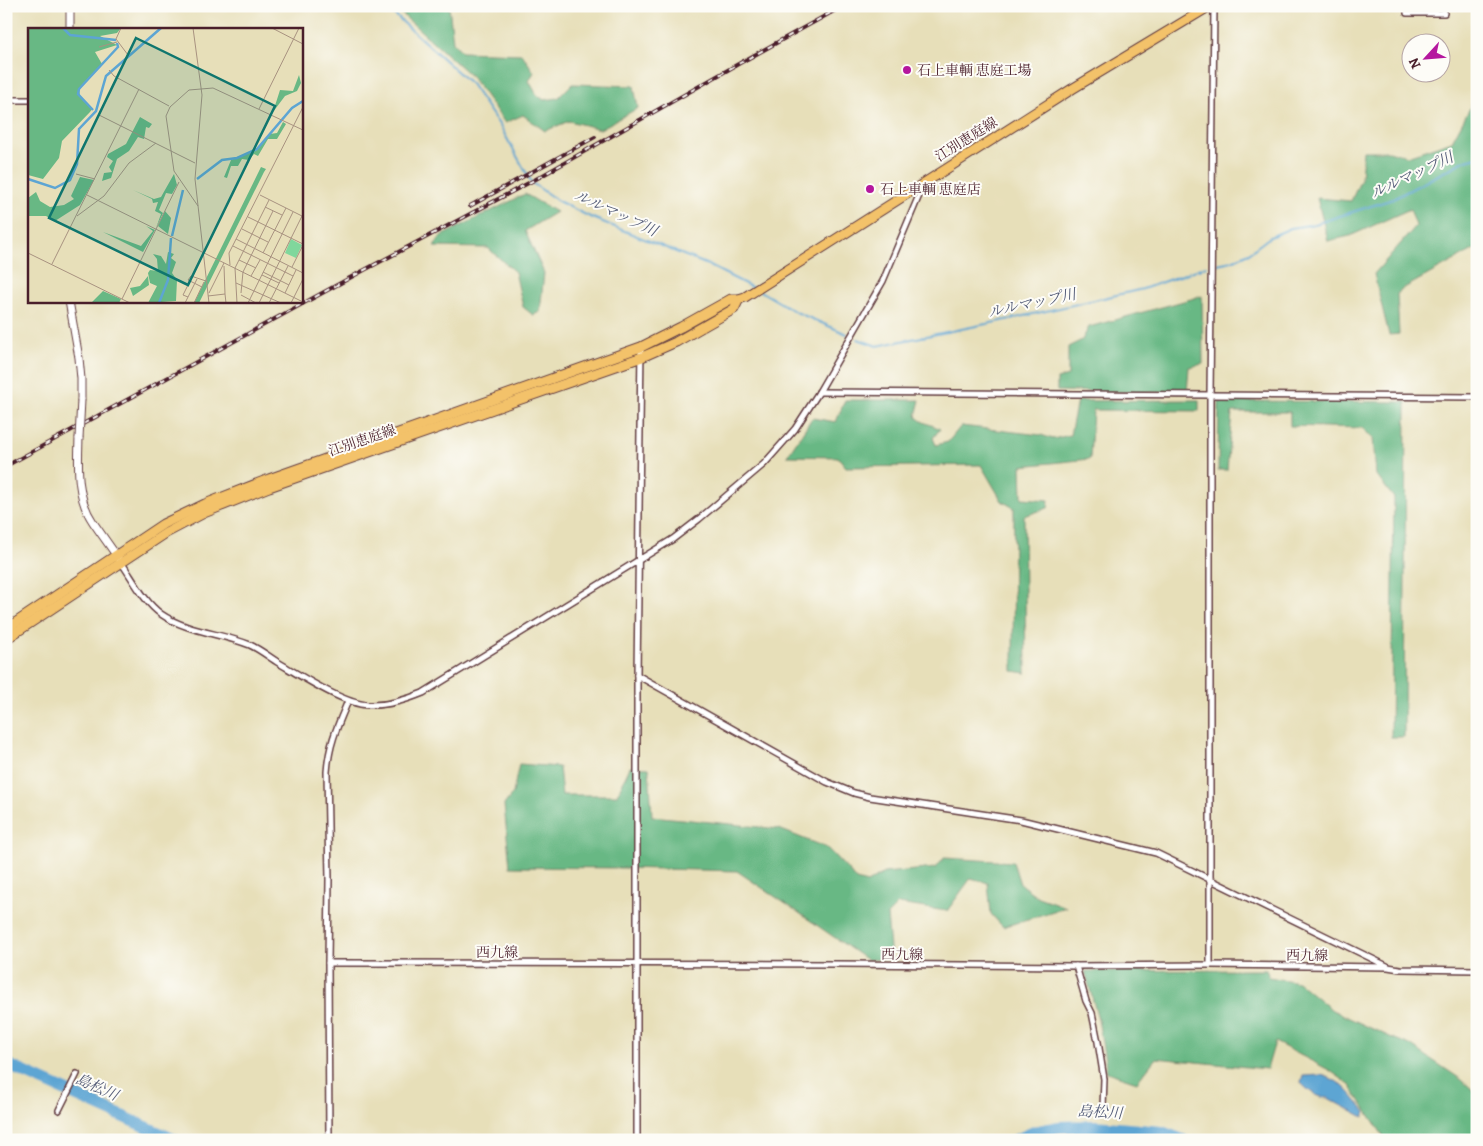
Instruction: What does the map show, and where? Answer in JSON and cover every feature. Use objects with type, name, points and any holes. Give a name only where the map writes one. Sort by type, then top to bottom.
[{"type":"main road","name":"江別恵庭線","points":[[6,629],[119,559],[204,513],[269,487],[642,357],[676,342],[734,309],[742,298],[764,286],[1072,88],[1210,6]]},
{"type":"main road","name":"江別恵庭線","points":[[6,639],[119,559],[163,524],[205,504],[269,479],[641,347],[681,328],[731,298],[742,298]]},
{"type":"street","points":[[70,6],[70,28]]},
{"type":"street","points":[[1210,965],[1210,395],[1214,6]]},
{"type":"street","points":[[1407,6],[1407,13],[1444,13],[1444,6]]},
{"type":"street","points":[[6,100],[28,100]]},
{"type":"street","points":[[69,302],[81,379],[78,472],[83,500],[92,521],[144,596],[158,612],[176,623],[232,638],[259,649],[348,701],[368,705],[402,702],[423,693],[673,539],[764,464],[795,429],[819,392],[883,281],[925,182]]},
{"type":"street","points":[[638,1140],[637,676],[641,347]]},
{"type":"street","points":[[819,392],[1477,397]]},
{"type":"street","points":[[637,676],[827,782],[854,793],[1021,820],[1156,852],[1388,967]]},
{"type":"street","points":[[329,1140],[328,755],[332,738],[348,701]]},
{"type":"street","name":"西九線","points":[[328,964],[1210,965],[1477,970]]},
{"type":"street","points":[[1076,966],[1086,1001],[1092,1013],[1098,1042],[1104,1079],[1103,1107]]},
{"type":"street","points":[[59,1110],[77,1074]]},
{"type":"green space","points":[[393,6],[449,6],[453,42],[462,52],[522,54],[534,72],[529,81],[537,95],[544,100],[558,98],[572,84],[634,86],[638,108],[600,129],[569,121],[545,131],[523,115],[505,123],[472,77]]},
{"type":"green space","points":[[1477,95],[1477,248],[1404,288],[1397,294],[1399,334],[1389,335],[1374,274],[1416,226],[1410,209],[1350,236],[1328,241],[1317,198],[1351,201],[1361,179],[1363,151],[1389,151],[1407,156],[1452,141]]},
{"type":"green space","points":[[525,194],[556,212],[525,231],[544,273],[540,312],[533,315],[523,307],[515,272],[488,248],[434,247],[441,236]]},
{"type":"green space","points":[[1202,296],[1203,364],[1189,367],[1187,393],[1057,391],[1057,379],[1068,376],[1068,347],[1082,340],[1089,327]]},
{"type":"green space","points":[[845,400],[920,400],[916,416],[918,419],[940,429],[933,438],[936,445],[948,442],[961,426],[1041,435],[1053,439],[1070,435],[1077,401],[1199,400],[1199,411],[1093,410],[1090,459],[1021,466],[1022,498],[1049,500],[1048,508],[1024,516],[1026,673],[1013,671],[1014,508],[1002,501],[981,465],[846,467],[838,457],[787,456],[812,418],[836,422]]},
{"type":"green space","points":[[1219,401],[1406,402],[1404,737],[1391,737],[1394,498],[1376,475],[1373,438],[1362,428],[1290,426],[1290,412],[1232,412],[1227,470],[1218,470]]},
{"type":"green space","points":[[519,764],[559,767],[562,795],[617,795],[630,767],[649,768],[652,816],[779,829],[827,848],[856,880],[867,883],[884,873],[936,868],[944,858],[1013,862],[1020,884],[1038,897],[1066,907],[1003,927],[991,914],[988,883],[971,878],[947,911],[898,904],[887,915],[891,959],[867,960],[737,871],[510,867],[504,805],[513,793]]},
{"type":"green space","points":[[1266,970],[1269,977],[1298,982],[1332,1010],[1410,1045],[1462,1080],[1477,1094],[1477,1140],[1386,1140],[1349,1084],[1329,1070],[1275,1042],[1267,1069],[1156,1058],[1137,1082],[1107,1072],[1098,1019],[1085,971]]},
{"type":"water","points":[[1321,1075],[1336,1081],[1346,1089],[1366,1112],[1364,1117],[1328,1098],[1317,1095],[1301,1083],[1303,1076]]},
{"type":"waterway","name":"ルルマップ川","points":[[385,6],[471,84],[500,126],[532,183],[558,201],[588,216],[708,265],[753,288]]},
{"type":"waterway","name":"ルルマップ川","points":[[1217,264],[1232,261],[1249,253],[1270,237],[1291,228],[1315,224],[1393,199],[1466,160],[1477,157]]},
{"type":"waterway","name":"ルルマップ川","points":[[858,339],[877,346],[1011,319],[1143,289],[1207,266]]},
{"type":"waterway","name":"ルルマップ川","points":[[760,291],[796,312],[847,334]]},
{"type":"waterway","name":"島松川","points":[[6,1064],[175,1140]]},
{"type":"waterway","name":"島松川","points":[[1016,1140],[1034,1132],[1059,1127],[1095,1126],[1162,1132],[1183,1140]]},
{"type":"railway","points":[[6,466],[357,274],[536,179],[843,6]]},
{"type":"railway","points":[[470,206],[595,137]]},
{"type":"place","name":"石上車輌 恵庭工場","points":[[907,70]]},
{"type":"place","name":"石上車輌 恵庭店","points":[[870,189]]}]
